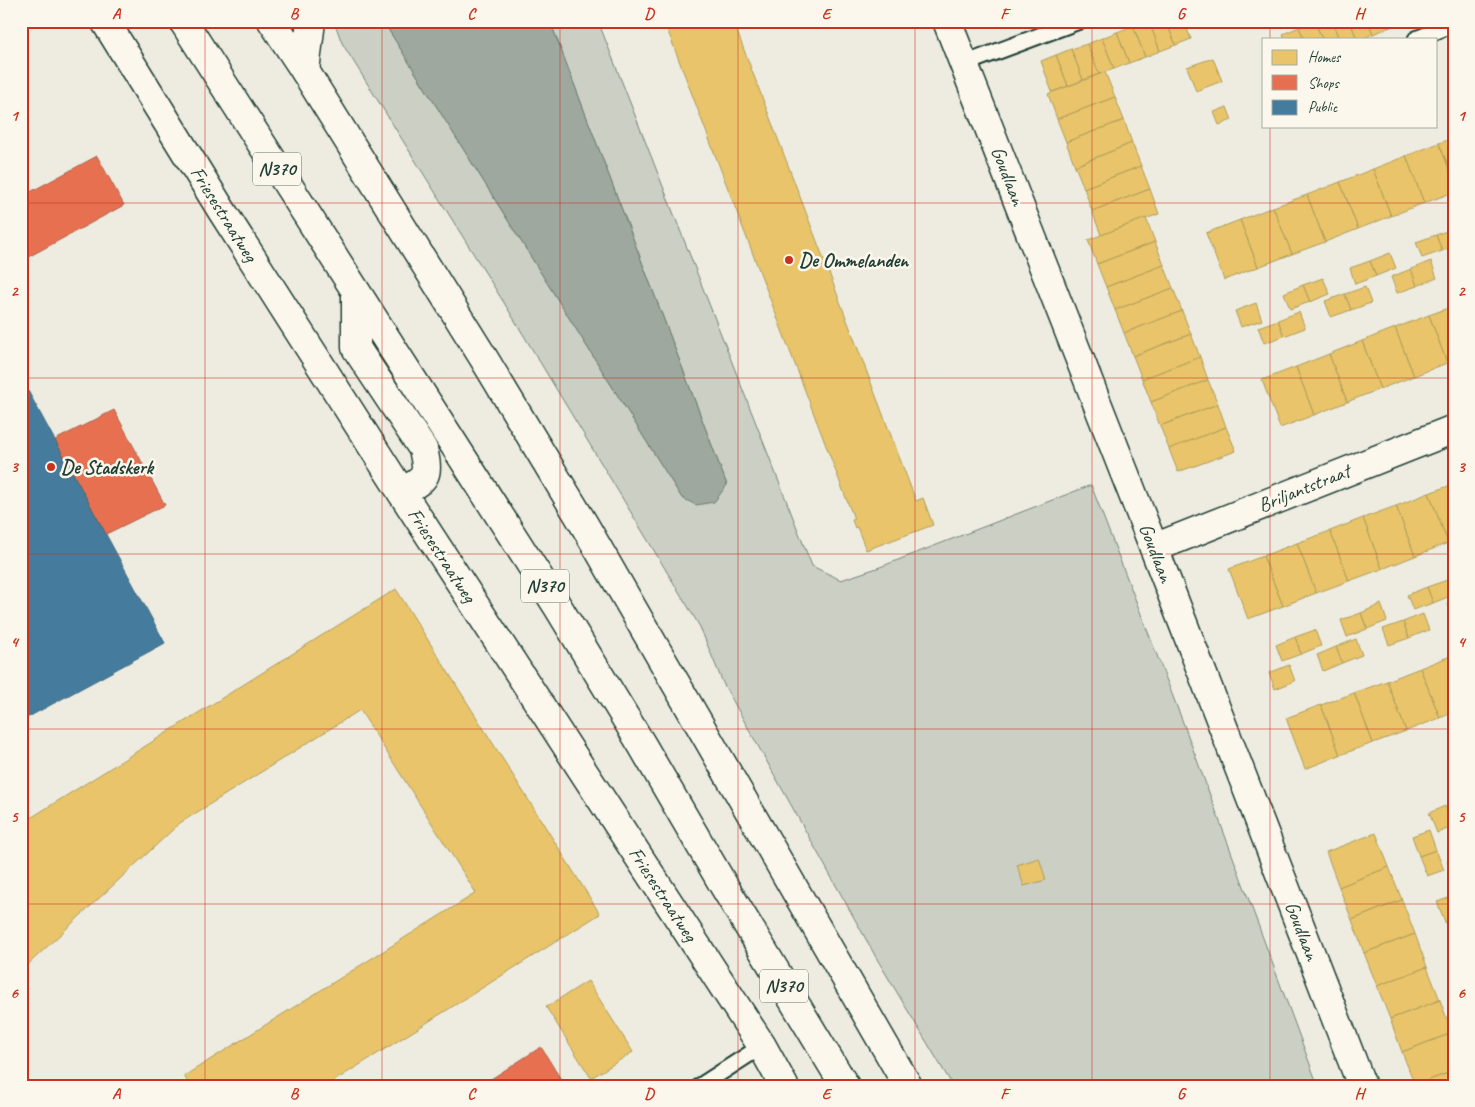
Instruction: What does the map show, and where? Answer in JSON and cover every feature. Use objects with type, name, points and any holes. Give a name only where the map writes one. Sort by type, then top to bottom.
[{"type":"main road","name":"Friesestraatweg","points":[[105,21],[402,493],[762,1046],[784,1086]]},
{"type":"main road","name":"N370","points":[[182,21],[201,34],[356,292],[558,607],[845,1086]]},
{"type":"main road","name":"N370","points":[[272,21],[478,349],[585,526],[908,1086]]},
{"type":"main road","points":[[305,71],[310,21]]},
{"type":"main road","name":"Goudlaan","points":[[947,21],[1154,548],[1362,1086]]},
{"type":"main road","points":[[356,292],[356,348],[423,449],[426,474],[423,479],[402,493]]},
{"type":"main road","name":"Briljantstraat","points":[[1154,548],[1454,429]]},
{"type":"lane","points":[[964,64],[1079,21]]},
{"type":"lane","points":[[1419,38],[1454,24]]},
{"type":"lane","points":[[700,1086],[762,1046]]},
{"type":"shaded area","points":[[334,21],[383,21],[682,498],[727,485],[550,21],[598,21],[812,566],[841,580],[880,567],[1091,485],[1184,725],[1318,1086],[953,1086],[877,959],[723,683],[700,627],[506,306],[342,43]]},
{"type":"shaded area","points":[[383,21],[550,21],[727,485],[714,502],[696,505],[682,498]]},
{"type":"building: Homes","name":"De Ommelanden","points":[[664,21],[733,21],[916,501],[923,498],[933,525],[866,550],[857,527],[855,528],[852,520],[854,519]]},
{"type":"building: Homes","points":[[1149,21],[1160,51],[1145,57],[1133,26]]},
{"type":"building: Homes","points":[[1149,21],[1166,21],[1176,45],[1160,51]]},
{"type":"building: Homes","points":[[1166,21],[1184,21],[1191,39],[1176,45]]},
{"type":"building: Homes","points":[[1332,21],[1339,38],[1322,38],[1315,22]]},
{"type":"building: Homes","points":[[1332,21],[1350,21],[1357,38],[1339,38]]},
{"type":"building: Homes","points":[[1350,21],[1368,21],[1373,34],[1364,38],[1357,38]]},
{"type":"building: Homes","points":[[1368,21],[1386,21],[1388,28],[1373,34]]},
{"type":"building: Homes","points":[[1386,21],[1403,21],[1404,22],[1388,28]]},
{"type":"building: Homes","points":[[1315,22],[1322,38],[1304,38],[1299,27]]},
{"type":"building: Homes","points":[[1133,26],[1145,57],[1129,63],[1117,32]]},
{"type":"building: Homes","points":[[1299,27],[1304,38],[1285,38],[1283,34]]},
{"type":"building: Homes","points":[[1117,32],[1129,63],[1114,69],[1102,38]]},
{"type":"building: Homes","points":[[1102,38],[1114,69],[1099,74],[1087,44]]},
{"type":"building: Homes","points":[[1087,44],[1099,74],[1083,80],[1071,49]]},
{"type":"building: Homes","points":[[1071,49],[1083,80],[1068,86],[1056,55]]},
{"type":"building: Homes","points":[[1056,55],[1068,86],[1052,92],[1041,61]]},
{"type":"building: Homes","points":[[1213,58],[1222,81],[1196,91],[1187,67]]},
{"type":"building: Homes","points":[[1105,72],[1115,97],[1057,119],[1048,94]]},
{"type":"building: Homes","points":[[1115,97],[1124,120],[1066,142],[1057,119]]},
{"type":"building: Homes","points":[[1227,107],[1232,120],[1219,125],[1214,112]]},
{"type":"building: Homes","points":[[1124,120],[1132,143],[1075,166],[1066,142]]},
{"type":"building: Homes","points":[[1454,138],[1454,182],[1439,143]]},
{"type":"building: Homes","points":[[1132,143],[1141,166],[1084,188],[1075,166]]},
{"type":"building: Homes","points":[[1439,143],[1454,182],[1454,192],[1424,203],[1406,156]]},
{"type":"building: Homes","points":[[1406,156],[1424,203],[1391,216],[1373,169]]},
{"type":"building: Homes","points":[[1141,166],[1150,189],[1092,211],[1084,188]]},
{"type":"building: Homes","points":[[1373,169],[1391,216],[1358,229],[1340,182]]},
{"type":"building: Homes","points":[[1340,182],[1358,229],[1325,242],[1307,195]]},
{"type":"building: Homes","points":[[1150,189],[1159,214],[1101,235],[1092,211]]},
{"type":"building: Homes","points":[[1307,195],[1325,242],[1292,254],[1273,207]]},
{"type":"building: Homes","points":[[1273,207],[1292,254],[1258,267],[1240,220]]},
{"type":"building: Homes","points":[[1146,218],[1155,242],[1097,264],[1088,240]]},
{"type":"building: Homes","points":[[1240,220],[1258,267],[1224,280],[1206,233]]},
{"type":"building: Homes","points":[[1454,228],[1454,246],[1442,251],[1436,235]]},
{"type":"building: Homes","points":[[1436,235],[1442,251],[1422,258],[1416,242]]},
{"type":"building: Homes","points":[[1155,242],[1164,265],[1106,287],[1097,264]]},
{"type":"building: Homes","points":[[1390,253],[1396,268],[1376,276],[1370,261]]},
{"type":"building: Homes","points":[[1370,261],[1376,276],[1355,284],[1350,268]]},
{"type":"building: Homes","points":[[1431,261],[1437,278],[1417,286],[1411,269]]},
{"type":"building: Homes","points":[[1164,265],[1173,288],[1115,310],[1106,287]]},
{"type":"building: Homes","points":[[1411,269],[1417,286],[1397,293],[1391,277]]},
{"type":"building: Homes","points":[[1323,278],[1330,294],[1310,302],[1303,285]]},
{"type":"building: Homes","points":[[1303,285],[1310,302],[1290,309],[1284,293]]},
{"type":"building: Homes","points":[[1365,287],[1371,303],[1351,310],[1345,294]]},
{"type":"building: Homes","points":[[1173,288],[1182,311],[1124,333],[1115,310]]},
{"type":"building: Homes","points":[[1345,294],[1351,310],[1331,317],[1325,301]]},
{"type":"building: Homes","points":[[1256,303],[1262,320],[1241,327],[1235,311]]},
{"type":"building: Homes","points":[[1454,306],[1454,360],[1447,363],[1429,315]]},
{"type":"building: Homes","points":[[1182,311],[1191,334],[1133,356],[1124,333]]},
{"type":"building: Homes","points":[[1299,312],[1305,328],[1284,336],[1278,320]]},
{"type":"building: Homes","points":[[1429,315],[1447,363],[1414,376],[1395,328]]},
{"type":"building: Homes","points":[[1278,320],[1284,336],[1264,343],[1258,327]]},
{"type":"building: Homes","points":[[1395,328],[1414,376],[1380,389],[1362,341]]},
{"type":"building: Homes","points":[[1191,334],[1200,357],[1142,379],[1133,356]]},
{"type":"building: Homes","points":[[1362,341],[1380,389],[1347,402],[1329,354]]},
{"type":"building: Homes","points":[[1329,354],[1347,402],[1314,415],[1296,367]]},
{"type":"building: Homes","points":[[1200,357],[1208,380],[1151,402],[1142,379]]},
{"type":"building: Homes","points":[[1296,367],[1314,415],[1280,428],[1262,380]]},
{"type":"building: Homes","points":[[1208,380],[1218,404],[1160,426],[1151,402]]},
{"type":"building: Homes","points":[[1218,404],[1226,427],[1169,449],[1160,426]]},
{"type":"building: Homes","points":[[1226,427],[1236,451],[1178,472],[1169,449]]},
{"type":"building: Homes","points":[[1454,484],[1454,541],[1448,543],[1429,493]]},
{"type":"building: Homes","points":[[1429,493],[1448,543],[1415,556],[1396,506]]},
{"type":"building: Homes","points":[[1396,506],[1415,556],[1382,569],[1363,518]]},
{"type":"building: Homes","points":[[1363,518],[1382,569],[1349,581],[1330,531]]},
{"type":"building: Homes","points":[[1330,531],[1349,581],[1316,593],[1297,543]]},
{"type":"building: Homes","points":[[1297,543],[1316,593],[1283,606],[1263,556]]},
{"type":"building: Homes","points":[[1263,556],[1283,606],[1248,619],[1229,569]]},
{"type":"building: Homes","points":[[1447,580],[1453,595],[1433,603],[1427,587]]},
{"type":"building: Homes","points":[[1427,587],[1433,603],[1413,610],[1407,595]]},
{"type":"building: Homes","points":[[396,589],[600,914],[326,1086],[190,1086],[184,1076],[476,893],[360,710],[180,823],[21,971],[21,824]]},
{"type":"building: Homes","points":[[1454,602],[1454,618],[1448,604]]},
{"type":"building: Homes","points":[[1381,604],[1387,621],[1367,629],[1361,613]]},
{"type":"building: Homes","points":[[1361,613],[1367,629],[1347,637],[1341,620]]},
{"type":"building: Homes","points":[[1423,614],[1429,630],[1409,638],[1403,622]]},
{"type":"building: Homes","points":[[1403,622],[1409,638],[1389,645],[1383,629]]},
{"type":"building: Homes","points":[[1315,630],[1321,646],[1301,654],[1295,637]]},
{"type":"building: Homes","points":[[1295,637],[1301,654],[1282,661],[1276,645]]},
{"type":"building: Homes","points":[[1356,639],[1362,655],[1342,663],[1336,647]]},
{"type":"building: Homes","points":[[1336,647],[1342,663],[1323,671],[1317,655]]},
{"type":"building: Homes","points":[[1453,655],[1454,712],[1440,718],[1420,668]]},
{"type":"building: Homes","points":[[1289,665],[1295,681],[1275,689],[1269,673]]},
{"type":"building: Homes","points":[[1420,668],[1440,718],[1406,731],[1387,681]]},
{"type":"building: Homes","points":[[1387,681],[1406,731],[1373,743],[1354,693]]},
{"type":"building: Homes","points":[[1354,693],[1373,743],[1340,755],[1321,705]]},
{"type":"building: Homes","points":[[1321,705],[1340,755],[1305,769],[1286,718]]},
{"type":"building: Homes","points":[[1445,806],[1453,827],[1437,833],[1429,813]]},
{"type":"building: Homes","points":[[1429,830],[1436,850],[1419,856],[1412,836]]},
{"type":"building: Homes","points":[[1376,833],[1389,867],[1339,887],[1326,852]]},
{"type":"building: Homes","points":[[1436,850],[1444,870],[1427,876],[1419,856]]},
{"type":"building: Homes","points":[[1039,858],[1046,880],[1024,886],[1017,865]]},
{"type":"building: Homes","points":[[1454,858],[1454,878],[1447,861]]},
{"type":"building: Homes","points":[[1389,867],[1402,900],[1352,920],[1339,887]]},
{"type":"building: Homes","points":[[1454,896],[1454,919],[1445,922],[1437,902]]},
{"type":"building: Homes","points":[[1402,900],[1415,934],[1364,953],[1352,920]]},
{"type":"building: Homes","points":[[1454,919],[1454,942],[1453,943],[1445,922]]},
{"type":"building: Homes","points":[[1415,934],[1427,967],[1377,986],[1364,953]]},
{"type":"building: Homes","points":[[1427,967],[1440,1000],[1390,1019],[1377,986]]},
{"type":"building: Homes","points":[[588,981],[633,1052],[591,1078],[546,1007]]},
{"type":"building: Homes","points":[[1440,1000],[1452,1033],[1402,1052],[1390,1019]]},
{"type":"building: Homes","points":[[1452,1033],[1454,1037],[1454,1071],[1415,1085],[1402,1052]]},
{"type":"building: Homes","points":[[1454,1071],[1454,1086],[1415,1086],[1415,1085]]},
{"type":"building: Shops","points":[[97,156],[124,205],[21,261],[21,197]]},
{"type":"building: Shops","points":[[114,410],[165,505],[106,534],[55,440]]},
{"type":"building: Shops","points":[[541,1047],[565,1086],[480,1086]]},
{"type":"building: Public","points":[[21,378],[165,643],[21,721]]},
{"type":"place","name":"De Ommelanden","points":[[789,260]]},
{"type":"place","name":"De Stadskerk","points":[[51,467]]}]
